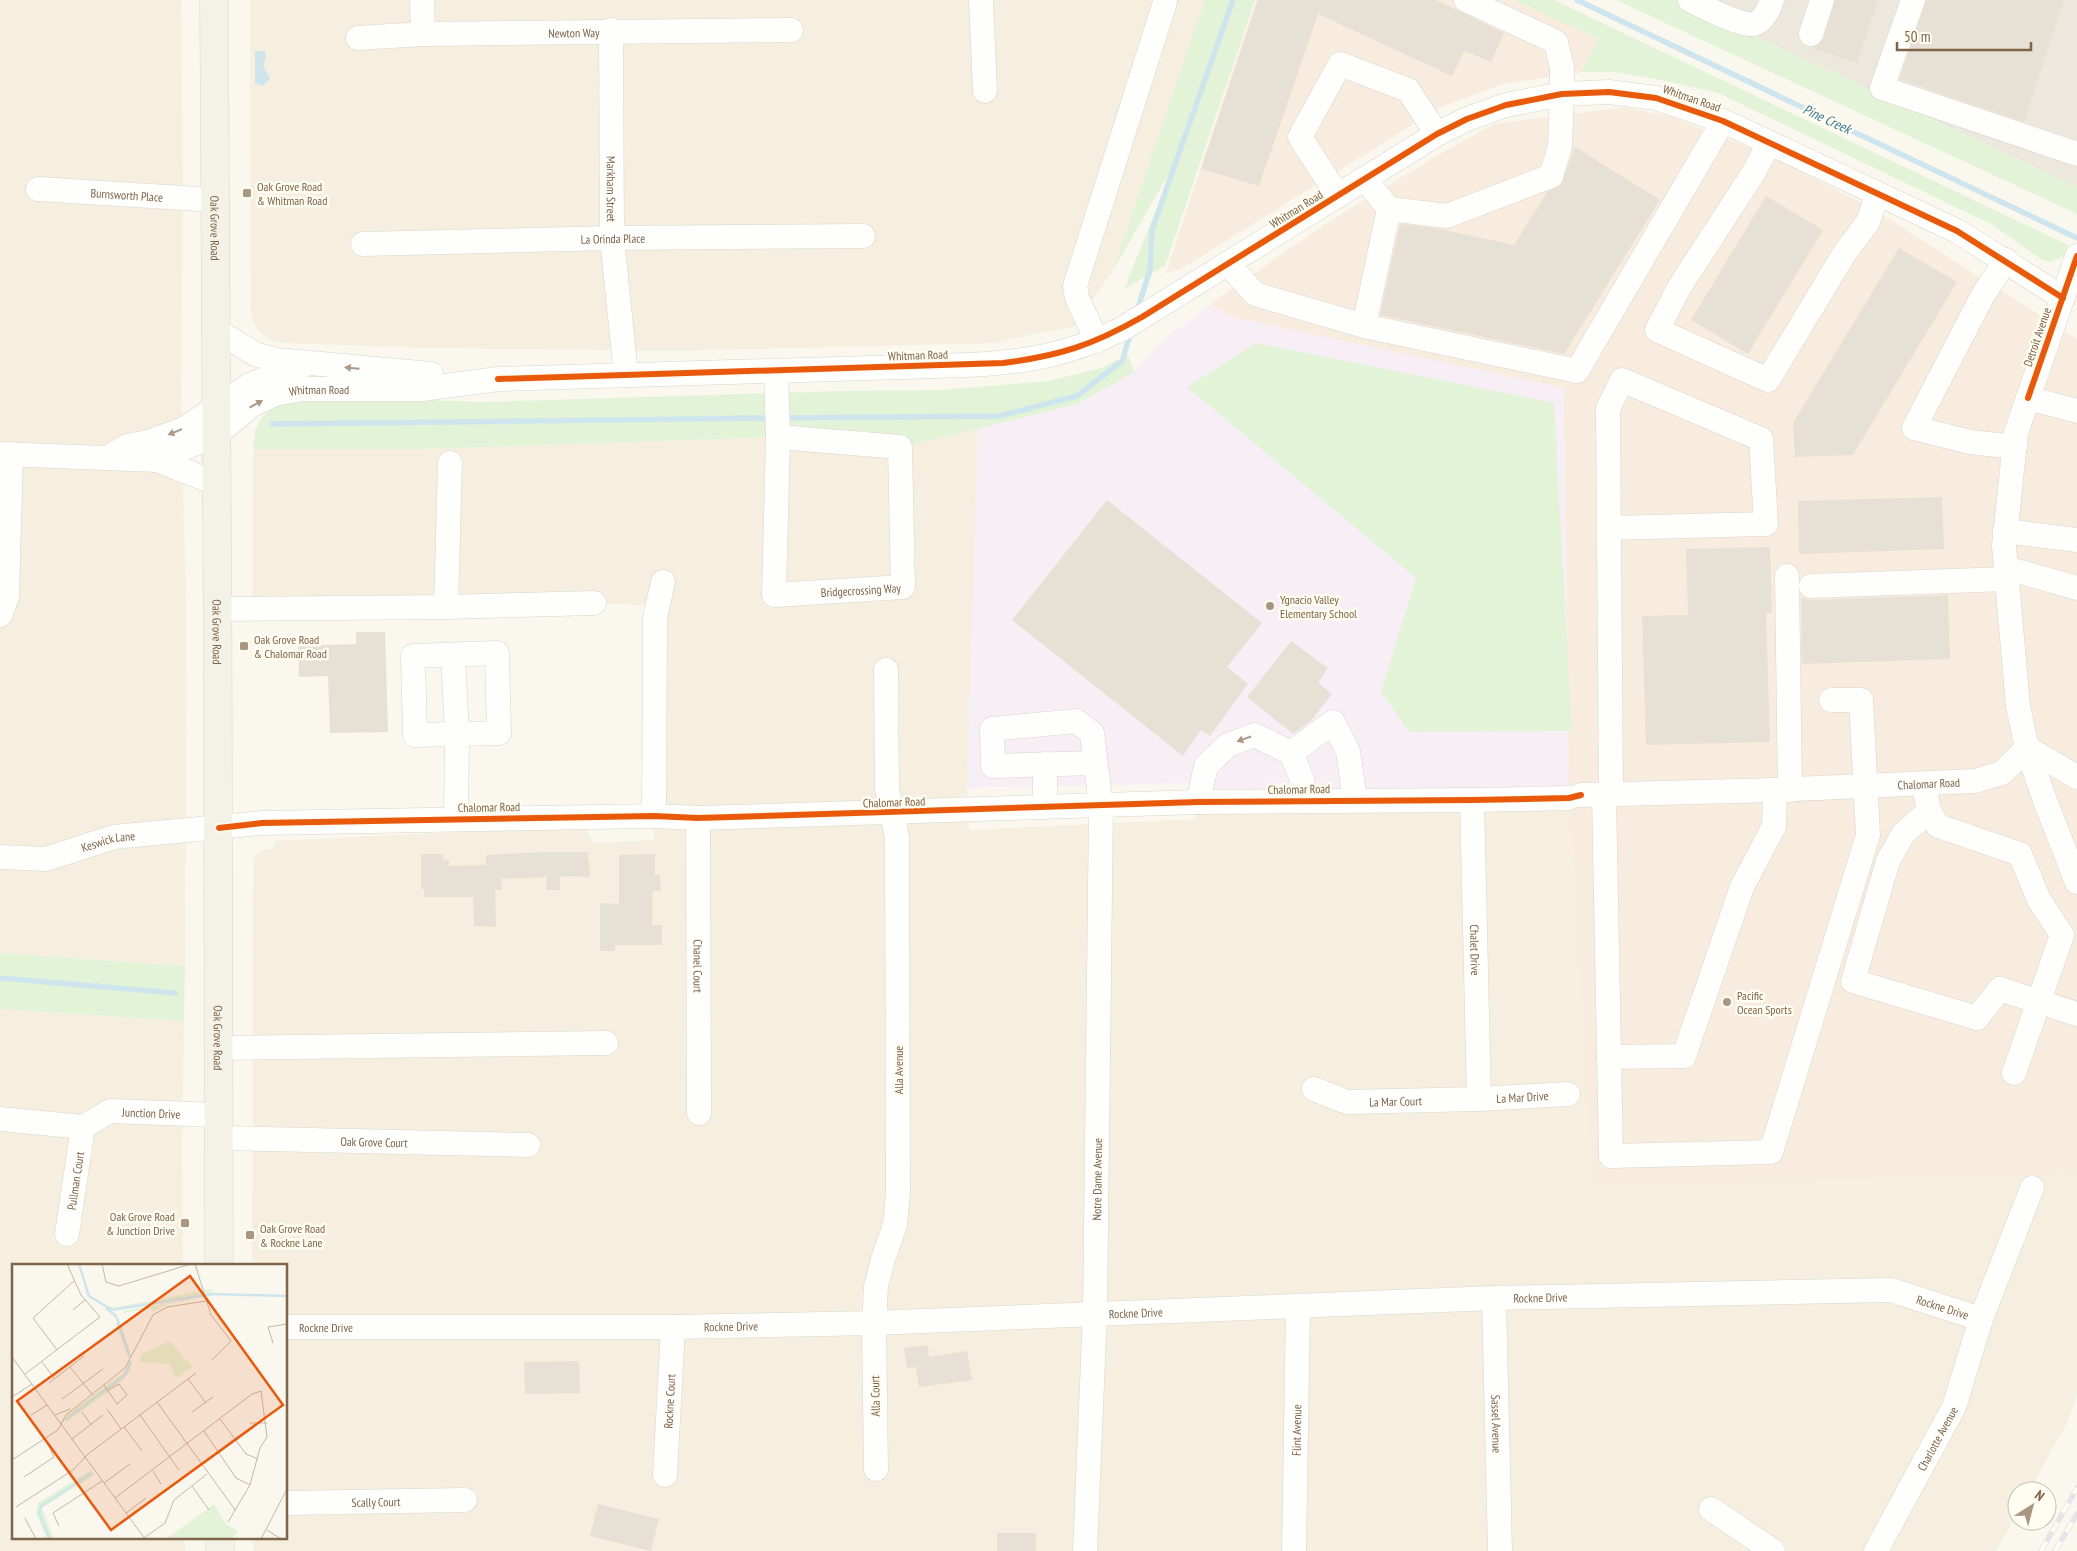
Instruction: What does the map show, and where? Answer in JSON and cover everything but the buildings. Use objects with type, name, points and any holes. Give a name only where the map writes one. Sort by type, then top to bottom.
[{"type":"main road","name":"Oak Grove Road","points":[[214,0],[218,484],[216,609],[219,828],[219,1264]]},
{"type":"main road","points":[[220,1538],[220,1551]]},
{"type":"street","points":[[422,0],[422,34]]},
{"type":"street","points":[[981,0],[985,91]]},
{"type":"street","points":[[1365,179],[1389,209],[1447,216],[1551,176],[1560,146],[1562,94],[1562,68],[1556,42],[1466,0]]},
{"type":"street","points":[[1690,0],[1740,22],[1753,24],[1762,20],[1772,0]]},
{"type":"street","points":[[1811,34],[1822,0]]},
{"type":"street","points":[[1913,0],[1882,88],[2077,154]]},
{"type":"street","points":[[1097,341],[1077,298],[1076,286],[1164,2]]},
{"type":"street","name":"Newton Way","points":[[358,38],[422,34],[611,30],[791,30]]},
{"type":"street","name":"Markham Street","points":[[611,30],[612,238],[626,375]]},
{"type":"street","points":[[1338,196],[1300,137],[1340,64],[1408,90],[1437,134]]},
{"type":"street","name":"Whitman Road","points":[[109,457],[128,446],[148,442],[217,420],[275,394],[302,389],[422,389],[498,379],[626,375],[777,382],[1003,363],[1068,352],[1122,329],[1437,134],[1467,119],[1506,105],[1562,94],[1608,92],[1656,98],[1723,121],[1957,231],[2006,260],[2063,298]]},
{"type":"street","points":[[1228,264],[1255,294],[1364,326],[1578,370],[1723,121]]},
{"type":"street","points":[[1769,143],[1754,172],[1680,286],[1657,330],[1768,380],[1844,254],[1868,222],[1877,194]]},
{"type":"street","name":"Burnsworth Place","points":[[38,189],[216,200]]},
{"type":"street","points":[[1364,326],[1389,209]]},
{"type":"street","name":"La Orinda Place","points":[[363,244],[612,238],[862,236]]},
{"type":"street","points":[[2006,260],[1982,295],[1914,428],[1970,442],[2015,447]]},
{"type":"street","name":"Detroit Avenue","points":[[2027,748],[2018,706],[2006,574],[2005,531],[2016,433],[2075,269]]},
{"type":"street","name":"Whitman Road","points":[[216,330],[255,354],[277,360],[498,379]]},
{"type":"street","name":"Whitman Road","points":[[157,460],[217,420],[256,381],[310,364]]},
{"type":"street","points":[[1610,528],[1766,524],[1762,439],[1622,380],[1608,409],[1610,528],[1609,1057],[1611,1156],[1771,1152],[1868,835],[1861,700],[1831,700]]},
{"type":"street","name":"Bridgecrossing Way","points":[[777,382],[778,437],[774,595],[902,587],[900,447],[778,437]]},
{"type":"street","points":[[2028,398],[2077,411]]},
{"type":"street","points":[[0,615],[7,597],[6,454]]},
{"type":"street","name":"Whitman Road","points":[[6,454],[157,460],[218,484]]},
{"type":"street","points":[[446,607],[450,463]]},
{"type":"street","points":[[2005,531],[2077,540]]},
{"type":"street","points":[[1811,586],[2006,574],[2077,588]]},
{"type":"street","points":[[1609,1057],[1684,1056],[1742,887],[1774,826],[1783,790],[1787,576]]},
{"type":"street","points":[[654,816],[655,618],[664,582]]},
{"type":"street","points":[[216,609],[446,607],[594,603]]},
{"type":"street","points":[[497,654],[499,733],[457,734],[415,735],[412,656],[497,654]]},
{"type":"street","points":[[454,655],[457,734],[456,819]]},
{"type":"street","name":"Alla Avenue","points":[[874,1323],[876,1286],[895,1225],[898,1192],[897,837],[887,789],[886,670]]},
{"type":"street","name":"Notre Dame Avenue","points":[[1045,764],[993,766],[992,729],[1076,721],[1092,733],[1101,806],[1095,1313],[1085,1551]]},
{"type":"street","points":[[1291,753],[1333,722],[1348,751],[1355,800]]},
{"type":"street","points":[[1198,802],[1206,766],[1228,745],[1255,735],[1291,753],[1302,779],[1300,800]]},
{"type":"street","points":[[2027,748],[2077,777]]},
{"type":"street","points":[[2027,748],[2044,798],[2077,882]]},
{"type":"street","name":"Chalomar Road","points":[[219,828],[262,823],[654,816],[698,818],[1198,802],[1472,800],[1925,784],[1975,781],[2002,773],[2027,748]]},
{"type":"street","points":[[1045,808],[1045,764],[1095,763]]},
{"type":"street","points":[[1925,784],[1929,811],[1938,826],[2020,854],[2039,900],[2062,935],[2014,1073]]},
{"type":"street","name":"Chalet Drive","points":[[1472,800],[1479,1099]]},
{"type":"street","points":[[1929,811],[1903,834],[1888,861],[1853,981],[1977,1018],[2000,989],[2077,1014]]},
{"type":"street","name":"Chanel Court","points":[[698,818],[699,1113]]},
{"type":"street","name":"Keswick Lane","points":[[0,857],[46,859],[114,837],[219,828]]},
{"type":"street","points":[[218,1048],[606,1043]]},
{"type":"street","name":"La Mar Court","points":[[1314,1089],[1347,1102],[1479,1099]]},
{"type":"street","name":"La Mar Drive","points":[[1479,1099],[1568,1094]]},
{"type":"street","name":"Junction Drive","points":[[83,1127],[110,1111],[218,1126]]},
{"type":"street","points":[[0,1119],[83,1127]]},
{"type":"street","name":"Oak Grove Court","points":[[218,1126],[528,1145]]},
{"type":"street","name":"Pullman Court","points":[[66,1234],[83,1127]]},
{"type":"street","name":"Charlotte Avenue","points":[[1876,1551],[1954,1407],[1981,1319],[2032,1188]]},
{"type":"street","name":"Rockne Drive","points":[[288,1327],[673,1327],[874,1323],[1494,1298],[1891,1290],[1981,1319]]},
{"type":"street","name":"Sassel Avenue","points":[[1494,1298],[1500,1551]]},
{"type":"street","name":"Flint Avenue","points":[[1294,1551],[1298,1307]]},
{"type":"street","name":"Alla Court","points":[[874,1323],[876,1469]]},
{"type":"street","name":"Rockne Court","points":[[665,1475],[673,1327]]},
{"type":"street","name":"Scally Court","points":[[288,1503],[465,1500]]},
{"type":"street","points":[[1711,1509],[1773,1551]]},
{"type":"shaded area","points":[[0,0],[181,0],[183,188],[181,394],[186,610],[185,966],[0,953]]},
{"type":"shaded area","points":[[250,0],[1205,0],[1112,272],[1075,326],[993,343],[669,351],[429,348],[285,343],[269,340],[257,329],[251,316]]},
{"type":"shaded area","points":[[1256,0],[1515,0],[1598,39],[1581,72],[1503,84],[1441,107],[1179,270],[1166,273]]},
{"type":"shaded area","points":[[1678,0],[2077,0],[2077,187]]},
{"type":"shaded area","points":[[1624,107],[1672,117],[1763,153],[1870,207],[2077,339],[2077,1173],[1594,1185],[1569,798],[1234,317],[1209,305],[1324,225],[1433,158],[1494,124]]},
{"type":"shaded area","name":"Ygnacio Valley Elementary School","points":[[1209,305],[1234,317],[1564,388],[1569,798],[1198,802],[1188,783],[967,788],[978,429],[1077,404],[1134,372],[1157,345]]},
{"type":"shaded area","points":[[978,429],[967,788],[969,830],[1196,819],[1198,802],[1569,798],[1595,1184],[2077,1173],[2077,1395],[2066,1425],[2035,1481],[2007,1481],[2007,1531],[1996,1551],[253,1551],[253,1538],[288,1538],[288,1264],[252,1264],[253,866],[255,856],[261,850],[273,849],[274,841],[584,826],[594,843],[654,840],[656,606],[594,603],[446,607],[252,622],[253,449],[427,449],[778,437],[900,447]]},
{"type":"shaded area","points":[[0,1009],[184,1021],[183,1264],[12,1264],[12,1538],[185,1538],[185,1551],[0,1551]]},
{"type":"green space","points":[[1205,0],[1255,0],[1165,266],[1124,289],[1175,163],[1112,272]]},
{"type":"green space","points":[[1515,0],[1554,0],[2068,245],[2066,255],[2051,262],[2042,260],[1993,225],[1718,93],[1616,72],[1581,72],[1598,39]]},
{"type":"green space","points":[[1616,0],[1678,0],[2077,187],[2077,214]]},
{"type":"green space","points":[[1256,343],[1554,403],[1572,731],[1409,732],[1381,692],[1416,578],[1187,387]]},
{"type":"green space","points":[[1128,355],[1134,372],[1077,404],[900,447],[778,437],[427,449],[253,449],[255,430],[262,417],[276,405],[288,400],[338,397],[483,402],[841,391],[942,390],[1049,381],[1101,368]]},
{"type":"green space","points":[[0,953],[185,966],[184,1021],[0,1009]]},
{"type":"water","points":[[255,51],[265,51],[266,59],[263,65],[270,79],[262,86],[255,83]]},
{"type":"waterway","points":[[1137,311],[1150,270],[1152,230],[1233,0]]},
{"type":"waterway","name":"Pine Creek","points":[[1577,0],[2077,238]]},
{"type":"waterway","points":[[784,418],[999,416],[1077,396],[1122,361],[1131,332]]},
{"type":"waterway","points":[[272,424],[772,418]]},
{"type":"waterway","points":[[0,978],[175,993]]},
{"type":"railway","points":[[2041,1551],[2077,1488]]},
{"type":"railway","points":[[2055,1551],[2077,1514]]},
{"type":"cycle path","points":[[498,379],[1003,363],[1059,353],[1091,342],[1142,317],[1437,134],[1467,119],[1506,105],[1562,94],[1609,92],[1656,98],[1723,121],[1957,231],[2063,298]]},
{"type":"cycle path","points":[[2028,398],[2077,256]]},
{"type":"cycle path","points":[[219,828],[262,823],[654,816],[698,818],[1198,802],[1472,800],[1569,798],[1581,795]]},
{"type":"place","name":"Oak Grove Road & Whitman Road","points":[[247,193]]},
{"type":"place","name":"Ygnacio Valley Elementary School","points":[[1270,606]]},
{"type":"place","name":"Oak Grove Road & Chalomar Road","points":[[244,646]]},
{"type":"place","name":"Pacific Ocean Sports","points":[[1727,1002]]},
{"type":"place","name":"Oak Grove Road & Junction Drive","points":[[185,1223]]},
{"type":"place","name":"Oak Grove Road & Rockne Lane","points":[[250,1235]]}]
